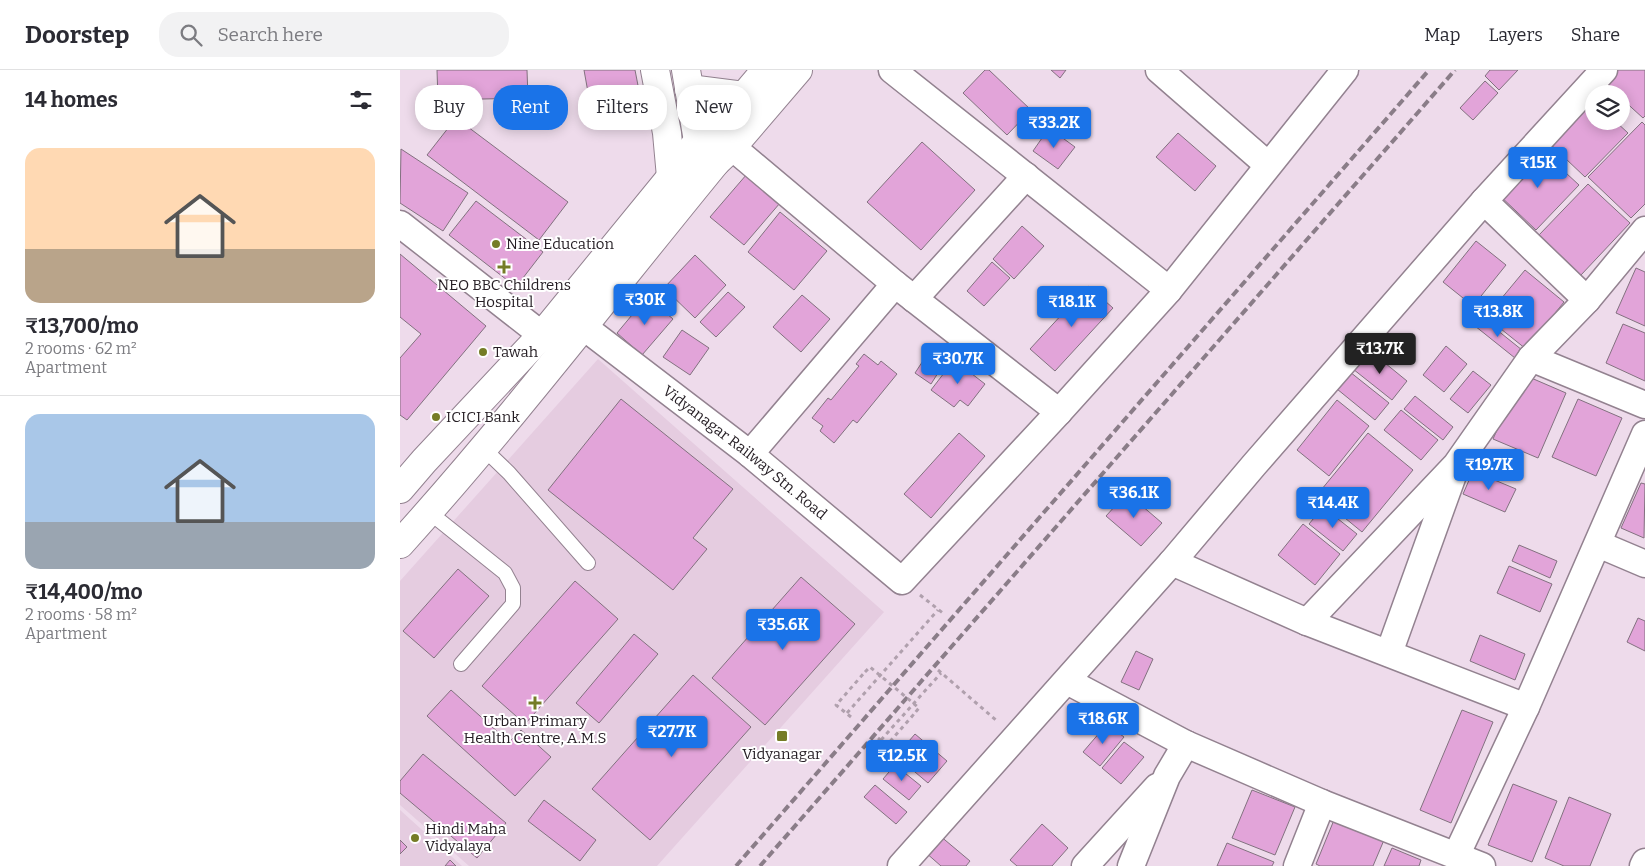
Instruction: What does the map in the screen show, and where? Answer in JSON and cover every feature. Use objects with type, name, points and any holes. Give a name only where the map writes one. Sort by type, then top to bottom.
[{"type":"main road","points":[[655,70],[667,133],[681,185]]},
{"type":"main road","points":[[751,88],[766,70]]},
{"type":"main road","points":[[404,478],[542,335],[681,185],[724,154],[798,70]]},
{"type":"main road","points":[[688,80],[706,134],[724,154]]},
{"type":"main road","points":[[688,80],[706,85]]},
{"type":"main road","points":[[400,544],[584,327],[681,185],[706,134],[710,130]]},
{"type":"street","points":[[892,70],[1169,290]]},
{"type":"street","points":[[1159,70],[1268,165]]},
{"type":"street","points":[[724,154],[1059,412],[1169,290],[1345,70]]},
{"type":"street","points":[[901,866],[1172,562],[1260,457],[1484,201],[1604,70]]},
{"type":"street","points":[[750,454],[905,292],[1026,176]]},
{"type":"street","points":[[1484,201],[1587,300]]},
{"type":"street","points":[[400,224],[542,335]]},
{"type":"street","points":[[1307,622],[1456,465],[1531,358],[1587,300],[1637,256],[1645,230]]},
{"type":"street","name":"Vidyanagar Railway Stn. Road","points":[[584,327],[750,454],[902,581],[1059,412]]},
{"type":"street","points":[[1531,358],[1645,405]]},
{"type":"street","points":[[1456,856],[1526,706],[1645,434]]},
{"type":"street","points":[[1389,653],[1456,465]]},
{"type":"street","points":[[1598,544],[1645,564]]},
{"type":"street","points":[[1172,562],[1307,622],[1526,706]]},
{"type":"street","points":[[1067,681],[1186,744],[1322,803],[1482,866]]},
{"type":"street","points":[[1131,866],[1167,776],[1186,744]]},
{"type":"street","points":[[1085,866],[1167,776]]},
{"type":"street","points":[[1297,866],[1322,803]]},
{"type":"street","points":[[1643,866],[1645,862]]},
{"type":"lane","points":[[483,448],[509,473],[588,563]]},
{"type":"lane","points":[[429,512],[505,573],[514,588],[514,604],[461,664]]},
{"type":"path","points":[[923,598],[944,614]]},
{"type":"path","points":[[846,714],[938,610]]},
{"type":"path","points":[[851,717],[836,705],[870,667],[919,708],[887,746],[880,739],[939,671],[1017,737]]},
{"type":"shaded area","points":[[598,359],[884,612],[657,866],[469,866],[400,805],[400,581]]},
{"type":"shaded area","name":"Hindi Maha Vidyalaya","points":[[400,810],[462,866],[400,866]]},
{"type":"building","points":[[437,70],[527,70],[528,85],[493,85],[493,99],[483,99],[483,85],[438,85]]},
{"type":"building","points":[[584,70],[635,70],[638,85],[587,85]]},
{"type":"building","points":[[985,70],[989,70],[1031,110],[1007,135],[963,93]]},
{"type":"building","points":[[1051,70],[1066,70],[1060,78]]},
{"type":"building","points":[[1490,70],[1518,70],[1499,90],[1485,76]]},
{"type":"building","points":[[1618,70],[1645,70],[1645,116],[1643,118],[1630,106],[1630,85],[1607,85],[1605,83]]},
{"type":"building","points":[[1485,81],[1498,93],[1473,120],[1460,108]]},
{"type":"building","points":[[1585,101],[1585,130],[1625,130],[1628,133],[1585,177],[1547,141]]},
{"type":"building","points":[[1642,122],[1645,125],[1645,204],[1631,218],[1588,177]]},
{"type":"building","points":[[1049,128],[1075,147],[1058,169],[1033,151]]},
{"type":"building","points":[[447,130],[472,130],[568,202],[539,240],[427,155]]},
{"type":"building","points":[[1178,133],[1216,166],[1195,191],[1156,157]]},
{"type":"building","points":[[922,142],[975,190],[921,250],[867,202]]},
{"type":"building","points":[[401,149],[468,193],[443,231],[400,203]]},
{"type":"building","points":[[1540,149],[1579,185],[1536,230],[1497,193]]},
{"type":"building","points":[[753,167],[786,196],[744,245],[710,217]]},
{"type":"building","points":[[1588,184],[1630,223],[1581,275],[1539,235]]},
{"type":"building","name":"Nine Education","points":[[476,201],[543,252],[516,287],[449,235]]},
{"type":"building","points":[[780,212],[827,251],[794,290],[748,252]]},
{"type":"building","points":[[1022,226],[1044,246],[1014,279],[993,259]]},
{"type":"building","points":[[1476,241],[1506,265],[1473,306],[1443,282]]},
{"type":"building","points":[[400,254],[486,326],[407,420],[400,415],[400,358],[421,334],[400,317]]},
{"type":"building","points":[[695,255],[726,285],[695,318],[664,288]]},
{"type":"building","points":[[992,262],[1010,278],[984,306],[967,291]]},
{"type":"building","points":[[1636,268],[1645,272],[1645,326],[1616,313]]},
{"type":"building","points":[[1525,270],[1564,302],[1526,349],[1486,317]]},
{"type":"building","points":[[1088,286],[1113,308],[1055,371],[1030,349]]},
{"type":"building","points":[[728,292],[745,307],[716,337],[700,322]]},
{"type":"building","points":[[802,295],[830,319],[801,352],[773,327]]},
{"type":"building","points":[[647,297],[673,319],[642,355],[617,333]]},
{"type":"building","points":[[1482,318],[1522,350],[1515,358],[1475,326]]},
{"type":"building","points":[[1623,324],[1645,333],[1645,381],[1606,363]]},
{"type":"building","points":[[682,330],[709,348],[690,375],[663,357]]},
{"type":"building","points":[[934,344],[950,354],[931,384],[915,373]]},
{"type":"building","points":[[1446,346],[1467,364],[1444,392],[1423,375]]},
{"type":"building","points":[[1369,350],[1407,381],[1392,400],[1353,369]]},
{"type":"building","points":[[864,354],[878,365],[881,361],[897,374],[857,423],[853,420],[834,443],[820,431],[823,426],[812,418],[828,398],[831,400],[859,366],[856,364]]},
{"type":"building","points":[[954,360],[985,384],[968,406],[960,400],[954,407],[931,390]]},
{"type":"building","points":[[1473,371],[1491,385],[1468,413],[1450,399]]},
{"type":"building","points":[[1350,372],[1389,403],[1375,420],[1337,389]]},
{"type":"building","points":[[1522,374],[1566,393],[1538,458],[1493,439]]},
{"type":"building","points":[[1415,396],[1453,427],[1443,440],[1404,409]]},
{"type":"building","points":[[621,399],[733,489],[693,538],[707,549],[673,590],[548,490]]},
{"type":"building","points":[[1578,399],[1622,418],[1596,476],[1552,457]]},
{"type":"building","points":[[1337,400],[1369,426],[1329,476],[1297,450]]},
{"type":"building","points":[[1401,410],[1438,440],[1421,460],[1384,430]]},
{"type":"building","points":[[959,433],[985,456],[931,518],[904,494]]},
{"type":"building","points":[[1368,433],[1413,470],[1362,532],[1317,495]]},
{"type":"building","points":[[1473,471],[1516,489],[1505,512],[1463,494]]},
{"type":"building","points":[[1641,483],[1645,484],[1644,538],[1621,528]]},
{"type":"building","points":[[1127,493],[1162,523],[1141,546],[1106,516]]},
{"type":"building","points":[[1323,507],[1357,534],[1343,551],[1309,524]]},
{"type":"building","points":[[1303,524],[1340,554],[1315,585],[1278,555]]},
{"type":"building","points":[[1519,545],[1557,561],[1550,578],[1512,561]]},
{"type":"building","points":[[1509,566],[1552,584],[1540,612],[1497,593]]},
{"type":"building","points":[[458,569],[489,596],[434,658],[403,631]]},
{"type":"building","points":[[801,577],[855,624],[765,725],[712,678]]},
{"type":"building","points":[[575,581],[618,619],[525,724],[482,686]]},
{"type":"building","points":[[1638,618],[1645,621],[1645,651],[1627,642]]},
{"type":"building","points":[[634,634],[658,654],[599,723],[576,703]]},
{"type":"building","points":[[1480,635],[1525,654],[1515,680],[1470,661]]},
{"type":"building","points":[[1136,651],[1153,659],[1139,690],[1121,682]]},
{"type":"building","points":[[693,675],[751,727],[650,840],[592,789]]},
{"type":"building","points":[[451,690],[509,742],[521,730],[551,757],[515,796],[427,716]]},
{"type":"building","points":[[1462,710],[1493,722],[1451,823],[1420,810]]},
{"type":"building","points":[[1107,724],[1124,737],[1100,766],[1083,752]]},
{"type":"building","points":[[915,734],[947,761],[928,783],[896,756]]},
{"type":"building","points":[[1124,742],[1144,757],[1121,784],[1102,768]]},
{"type":"building","points":[[423,754],[506,823],[477,858],[400,793],[400,781]]},
{"type":"building","points":[[895,765],[921,786],[909,800],[883,779]]},
{"type":"building","points":[[1513,784],[1557,801],[1532,862],[1488,845]]},
{"type":"building","points":[[875,785],[907,812],[896,824],[864,797]]},
{"type":"building","points":[[1252,790],[1295,807],[1275,855],[1232,838]]},
{"type":"building","points":[[1569,797],[1611,814],[1590,866],[1564,866],[1545,858]]},
{"type":"building","points":[[544,800],[596,840],[580,861],[528,821]]},
{"type":"building","points":[[1334,820],[1384,840],[1373,866],[1320,866],[1316,864]]},
{"type":"building","points":[[1042,824],[1068,848],[1052,866],[1017,866],[1010,860]]},
{"type":"building","points":[[939,835],[970,861],[966,866],[941,866],[925,852]]},
{"type":"building","points":[[400,840],[407,847],[400,854]]},
{"type":"building","points":[[1227,843],[1274,862],[1272,866],[1217,866]]},
{"type":"building","points":[[1392,848],[1421,860],[1419,866],[1384,866]]},
{"type":"building","points":[[450,860],[456,866],[445,866]]},
{"type":"railway","points":[[736,866],[1429,70]]},
{"type":"railway","points":[[760,866],[1455,70]]},
{"type":"place","name":"Nine Education","points":[[496,244]]},
{"type":"place","name":"NEO BBC Childrens Hospital","points":[[504,267]]},
{"type":"place","name":"Tawah","points":[[483,352]]},
{"type":"place","name":"ICICI Bank","points":[[436,417]]},
{"type":"place","name":"Urban Primary Health Centre, A.M.S","points":[[535,703]]},
{"type":"place","name":"Vidyanagar","points":[[782,736]]},
{"type":"place","name":"Hindi Maha Vidyalaya","points":[[415,838]]}]
